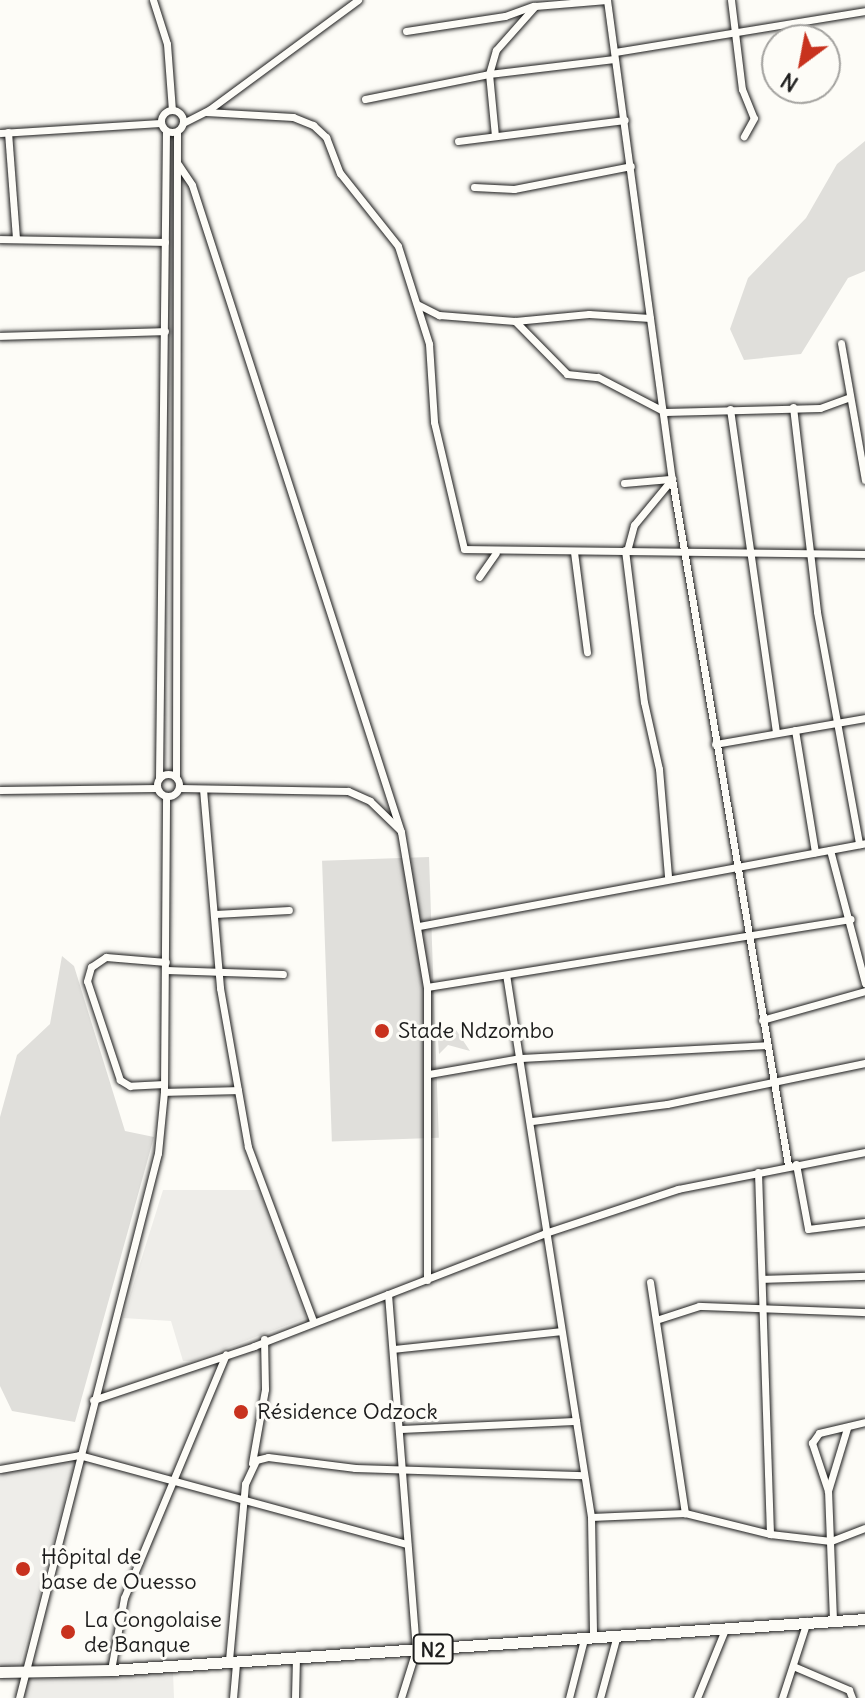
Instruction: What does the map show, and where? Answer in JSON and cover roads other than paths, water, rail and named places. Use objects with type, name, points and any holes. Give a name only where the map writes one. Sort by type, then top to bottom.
[{"type":"highway","name":"N2","points":[[0,1672],[111,1670],[865,1619]]},
{"type":"street","points":[[153,0],[167,44],[172,110],[163,127],[165,331],[157,788]]},
{"type":"street","points":[[179,788],[176,777],[177,132],[183,123],[206,112],[358,0]]},
{"type":"street","points":[[406,31],[505,16],[535,6],[607,0],[672,479],[774,1083],[808,1229],[865,1222]]},
{"type":"street","points":[[731,0],[742,89],[754,118],[744,136]]},
{"type":"street","points":[[495,136],[489,74],[496,50],[535,6]]},
{"type":"street","points":[[365,99],[489,74],[865,11]]},
{"type":"street","points":[[172,110],[183,123]]},
{"type":"street","points":[[206,112],[293,117],[320,130],[340,173],[398,246],[430,348],[434,422],[459,540],[469,551],[574,552],[684,548],[865,554]]},
{"type":"street","points":[[458,141],[625,120]]},
{"type":"street","points":[[16,239],[4,132],[163,127],[177,132]]},
{"type":"street","points":[[178,164],[192,185],[401,832],[427,987],[427,1280]]},
{"type":"street","points":[[472,197],[477,187],[514,189],[631,166]]},
{"type":"street","points":[[0,239],[165,242]]},
{"type":"street","points":[[417,304],[439,315],[515,321],[589,314],[650,318]]},
{"type":"street","points":[[515,321],[564,372],[610,382],[665,412],[820,408],[848,398]]},
{"type":"street","points":[[0,336],[165,331]]},
{"type":"street","points":[[841,343],[848,398],[865,480]]},
{"type":"street","points":[[419,926],[668,876],[862,844],[837,724],[793,407]]},
{"type":"street","points":[[730,409],[776,732]]},
{"type":"street","points":[[624,483],[672,479]]},
{"type":"street","points":[[668,876],[659,769],[644,702],[626,550],[634,525],[672,479]]},
{"type":"street","points":[[574,552],[587,652]]},
{"type":"street","points":[[479,577],[496,553]]},
{"type":"street","points":[[715,744],[865,718]]},
{"type":"street","points":[[795,730],[815,852]]},
{"type":"street","points":[[159,778],[167,773],[176,777]]},
{"type":"street","points":[[0,790],[157,788],[166,796],[164,1088],[153,1179],[93,1400],[19,1698]]},
{"type":"street","points":[[166,796],[179,788],[348,791],[370,801],[401,832]]},
{"type":"street","points":[[203,789],[219,971],[251,1158],[313,1321]]},
{"type":"street","points":[[830,850],[851,919],[865,983]]},
{"type":"street","points":[[215,914],[289,910]]},
{"type":"street","points":[[427,987],[507,978],[851,919]]},
{"type":"street","points":[[238,1090],[130,1086],[120,1080],[87,981],[91,967],[106,957],[166,966],[283,974]]},
{"type":"street","points":[[507,978],[532,1121],[545,1233],[591,1517],[588,1638],[569,1698]]},
{"type":"street","points":[[762,1020],[865,991]]},
{"type":"street","points":[[429,1074],[521,1058],[767,1045]]},
{"type":"street","points":[[532,1121],[774,1083],[865,1063]]},
{"type":"street","points":[[93,1400],[427,1280],[545,1233],[678,1189],[865,1152]]},
{"type":"street","points":[[758,1172],[762,1279],[759,1306],[770,1534]]},
{"type":"street","points":[[762,1279],[865,1276]]},
{"type":"street","points":[[650,1282],[685,1513]]},
{"type":"street","points":[[388,1294],[416,1650],[401,1698]]},
{"type":"street","points":[[656,1320],[699,1306],[865,1312]]},
{"type":"street","points":[[393,1349],[561,1331]]},
{"type":"street","points":[[233,1698],[232,1660],[245,1499],[265,1389],[264,1339]]},
{"type":"street","points":[[111,1670],[122,1605],[171,1480],[226,1354]]},
{"type":"street","points":[[399,1429],[576,1421]]},
{"type":"street","points":[[833,1620],[828,1491],[812,1443],[819,1433],[865,1422]]},
{"type":"street","points":[[828,1491],[847,1428]]},
{"type":"street","points":[[0,1469],[79,1455],[407,1544]]},
{"type":"street","points":[[252,1463],[268,1457],[402,1468],[584,1475]]},
{"type":"street","points":[[591,1517],[685,1513],[770,1534],[831,1541],[865,1528]]},
{"type":"street","points":[[782,1698],[807,1621]]},
{"type":"street","points":[[697,1698],[726,1627]]},
{"type":"street","points":[[600,1698],[617,1635]]},
{"type":"street","points":[[295,1698],[296,1657]]},
{"type":"street","points":[[793,1666],[849,1690],[852,1698]]},
{"type":"place","name":"Stade Ndzombo","points":[[382,1031]]},
{"type":"place","name":"Résidence Odzock","points":[[241,1412]]},
{"type":"place","name":"Hôpital de base de Ouesso","points":[[23,1569]]},
{"type":"place","name":"La Congolaise de Banque","points":[[68,1632]]}]
